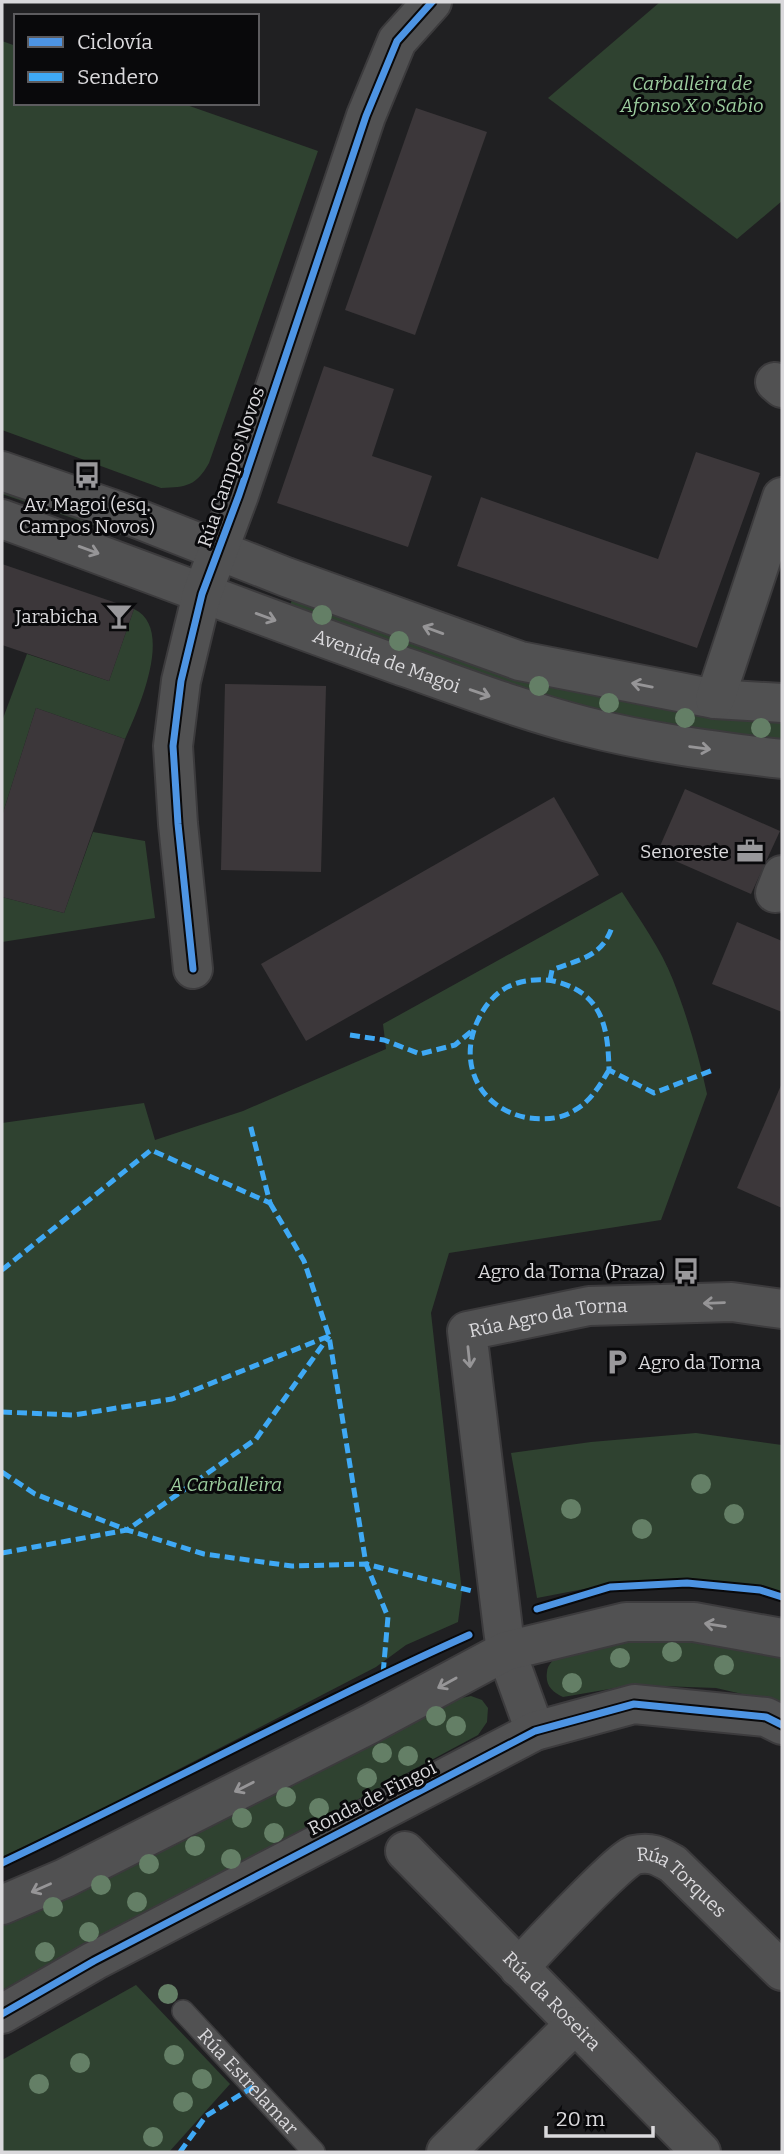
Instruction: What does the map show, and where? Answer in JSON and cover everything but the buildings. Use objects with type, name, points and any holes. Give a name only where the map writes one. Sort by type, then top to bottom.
[{"type":"street","name":"Rúa Campos Novos","points":[[193,969],[173,746],[181,681],[202,594],[219,551],[366,116],[397,41],[432,2]]},
{"type":"street","points":[[2,471],[118,511],[219,551],[520,661],[715,699],[782,702]]},
{"type":"street","points":[[715,699],[782,497]]},
{"type":"street","name":"Avenida de Magoi","points":[[2,519],[128,564],[202,594],[516,706],[584,726],[658,743],[782,759]]},
{"type":"street","name":"Rúa Agro da Torna","points":[[506,1651],[496,1589],[467,1331],[589,1306],[732,1303],[782,1310]]},
{"type":"street","points":[[2,1905],[77,1872],[370,1724],[506,1651],[626,1622],[694,1622],[782,1638]]},
{"type":"street","points":[[506,1651],[535,1731]]},
{"type":"street","name":"Ronda de Fingoi","points":[[2,2014],[94,1961],[535,1731],[634,1704],[766,1717],[782,1725]]},
{"type":"street","name":"Rúa da Roseira","points":[[405,1851],[701,2152]]},
{"type":"street","name":"Rúa Torques","points":[[519,1968],[630,1855],[652,1852],[673,1864],[782,1970]]},
{"type":"street","points":[[446,2152],[576,2026]]},
{"type":"lane","name":"Rúa Estrelamar","points":[[183,2011],[314,2152]]},
{"type":"green space","name":"Carballeira de Afonso X o Sabio","points":[[660,2],[782,2],[782,201],[737,239],[548,98]]},
{"type":"green space","points":[[2,41],[14,45],[14,105],[187,105],[318,151],[209,463],[195,481],[178,487],[161,488],[2,430]]},
{"type":"green space","points":[[2,483],[160,543],[157,547],[2,494]]},
{"type":"green space","points":[[292,600],[782,717],[782,741],[684,730],[571,704],[294,611],[290,605]]},
{"type":"green space","points":[[134,609],[146,619],[152,633],[153,651],[138,709],[125,739],[36,708],[2,816],[2,721],[27,654],[109,681]]},
{"type":"green space","points":[[93,832],[145,841],[155,918],[2,942],[2,897],[64,913]]},
{"type":"green space","name":"A Carballeira","points":[[622,892],[668,968],[692,1036],[707,1094],[661,1220],[449,1253],[431,1313],[462,1592],[458,1622],[406,1645],[376,1667],[98,1811],[2,1857],[2,1123],[144,1103],[155,1140],[243,1111],[386,1049],[383,1024]]},
{"type":"green space","points":[[696,1433],[782,1445],[782,1594],[768,1589],[693,1580],[615,1583],[537,1598],[511,1453],[591,1442]]},
{"type":"green space","points":[[688,1639],[755,1649],[782,1657],[782,1703],[716,1688],[633,1685],[563,1697],[553,1690],[547,1681],[547,1672],[553,1661],[567,1652],[586,1646],[632,1640]]},
{"type":"green space","points":[[471,1696],[482,1700],[488,1708],[487,1722],[478,1735],[2,1990],[2,1924],[108,1876],[452,1700]]},
{"type":"green space","points":[[136,1985],[230,2084],[169,2152],[2,2152],[2,2060]]},
{"type":"marked path","points":[[550,980],[552,970],[596,951],[608,937],[612,927]]},
{"type":"marked path","points":[[609,1070],[599,1087],[575,1110],[553,1118],[529,1118],[497,1105],[477,1082],[470,1051],[473,1035],[483,1011],[501,991],[521,982],[549,980],[573,988],[594,1004],[607,1040],[609,1070],[654,1093],[713,1070]]},
{"type":"marked path","points":[[350,1035],[384,1040],[420,1054],[455,1045],[474,1029]]},
{"type":"marked path","points":[[2,1270],[151,1150],[270,1203],[250,1124]]},
{"type":"marked path","points":[[270,1203],[304,1261],[329,1336],[366,1564],[388,1617],[383,1674],[385,1679]]},
{"type":"marked path","points":[[2,1412],[74,1415],[172,1399],[329,1336]]},
{"type":"marked path","points":[[2,1553],[127,1530],[256,1439],[329,1336]]},
{"type":"marked path","points":[[2,1472],[35,1494],[127,1530],[204,1554],[292,1566],[366,1564],[472,1591]]},
{"type":"marked path","points":[[180,2152],[206,2116],[253,2087]]},
{"type":"cycle path","points":[[193,969],[173,746],[181,681],[202,594],[239,495],[366,116],[397,41],[432,2]]},
{"type":"cycle path","points":[[537,1609],[610,1587],[687,1583],[760,1590],[782,1597]]},
{"type":"cycle path","points":[[2,1863],[351,1690],[469,1635]]},
{"type":"cycle path","points":[[2,2014],[94,1961],[535,1731],[634,1704],[766,1717],[782,1725]]},
{"type":"place","name":"Av. Magoi (esq. Campos Novos)","points":[[87,475]]},
{"type":"place","name":"Jarabicha","points":[[119,616]]},
{"type":"place","name":"Senoreste","points":[[750,851]]},
{"type":"place","name":"Agro da Torna (Praza)","points":[[686,1271]]},
{"type":"place","name":"Agro da Torna","points":[[617,1362]]}]
